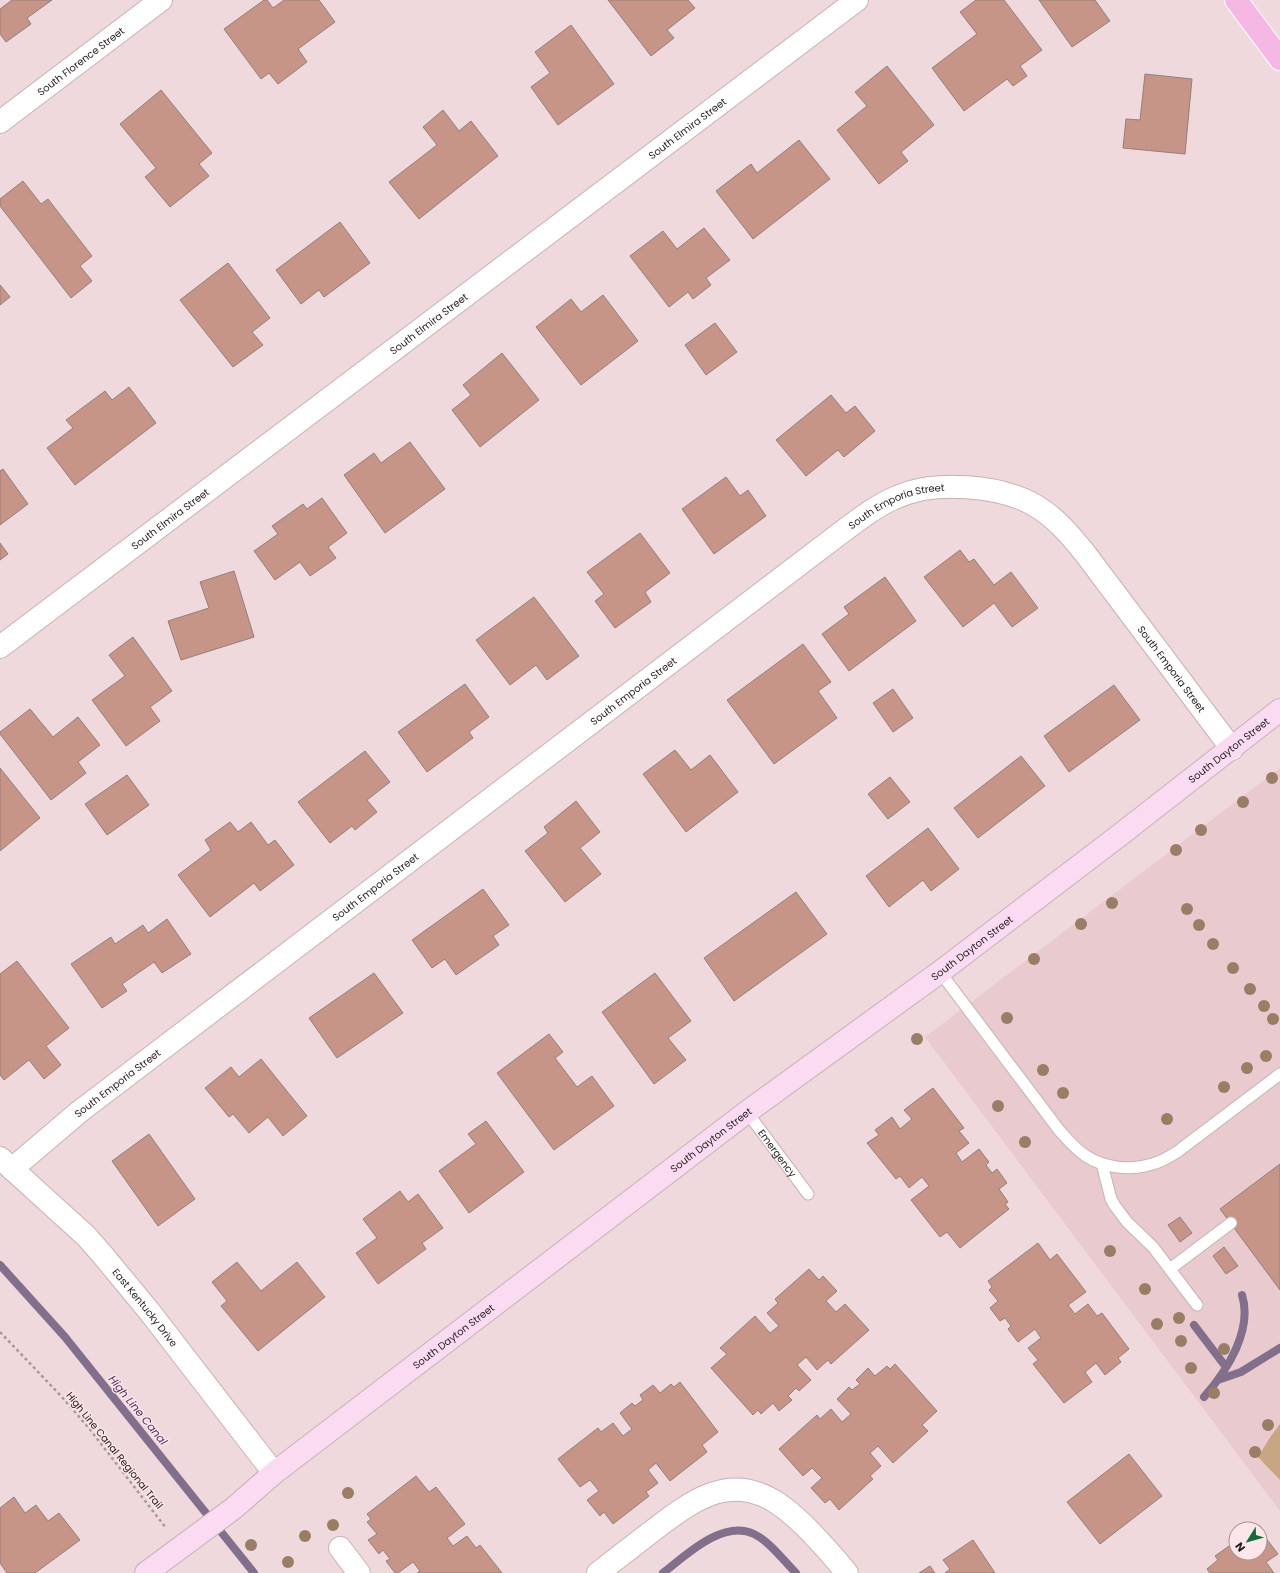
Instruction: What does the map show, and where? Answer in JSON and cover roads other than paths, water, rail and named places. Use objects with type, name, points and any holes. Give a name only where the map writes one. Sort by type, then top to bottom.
[{"type":"main road","points":[[1236,0],[1280,59]]},
{"type":"street","name":"South Florence Street","points":[[0,122],[160,0]]},
{"type":"street","name":"South Elmira Street","points":[[0,647],[857,0]]},
{"type":"street","name":"South Emporia Street","points":[[6,1163],[85,1107],[832,540],[870,512],[903,494],[933,487],[952,486],[975,488],[1023,500],[1036,506],[1050,516],[1068,533],[1084,552],[1232,749]]},
{"type":"street","name":"South Dayton Street","points":[[146,1573],[228,1512],[274,1473],[747,1112],[940,972],[1232,749],[1280,710]]},
{"type":"street","name":"East Kentucky Drive","points":[[6,1163],[86,1236],[115,1270],[274,1473]]},
{"type":"street","points":[[598,1573],[688,1504],[711,1494],[737,1490],[757,1493],[780,1504],[803,1525],[848,1573]]},
{"type":"street","points":[[340,1548],[359,1573]]},
{"type":"lane","points":[[940,972],[1059,1130],[1083,1154],[1102,1164],[1138,1167],[1153,1164],[1162,1160],[1177,1152],[1280,1074]]},
{"type":"lane","name":"Emergency","points":[[747,1112],[808,1194]]},
{"type":"lane","points":[[1102,1164],[1115,1206],[1127,1222],[1153,1247],[1197,1305]]},
{"type":"lane","points":[[1170,1269],[1231,1223]]},
{"type":"waterway","name":"High Line Canal","points":[[0,1265],[65,1337],[254,1573]]},
{"type":"waterway","points":[[1204,1397],[1213,1387],[1229,1363],[1241,1336],[1244,1322],[1242,1295]]},
{"type":"waterway","points":[[1194,1325],[1226,1367]]},
{"type":"waterway","points":[[1218,1380],[1241,1372],[1280,1348]]},
{"type":"waterway","points":[[663,1573],[706,1541],[730,1531],[742,1531],[760,1537],[796,1573]]}]
